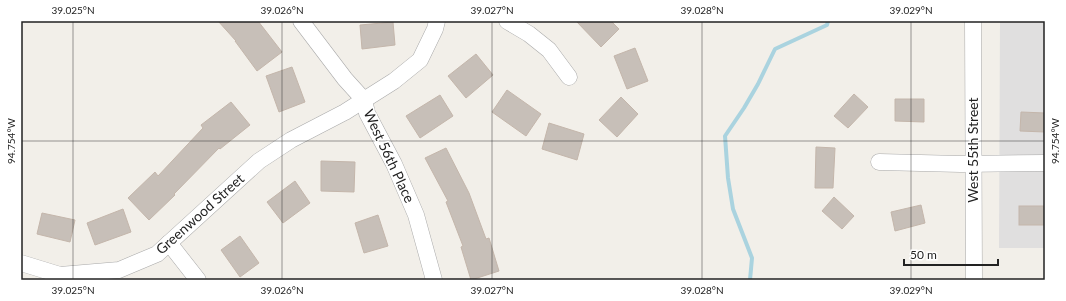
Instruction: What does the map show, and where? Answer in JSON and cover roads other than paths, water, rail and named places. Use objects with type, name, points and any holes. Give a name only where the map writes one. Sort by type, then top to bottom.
[{"type":"street","points":[[301,21],[345,79],[364,100]]},
{"type":"street","name":"Greenwood Street","points":[[21,263],[60,275],[119,270],[157,254],[259,161],[291,140],[334,118],[364,100],[394,81],[420,60],[435,29],[437,21]]},
{"type":"street","points":[[508,21],[529,34],[549,50],[569,77]]},
{"type":"street","name":"West 55th Street","points":[[973,21],[974,280]]},
{"type":"street","name":"West 56th Place","points":[[364,100],[367,114],[394,164],[416,215],[434,280]]},
{"type":"street","points":[[879,162],[1045,163]]},
{"type":"street","points":[[169,243],[198,280]]},
{"type":"waterway","points":[[750,280],[752,258],[733,209],[728,178],[725,136],[758,84],[775,49],[827,25],[828,21]]}]
